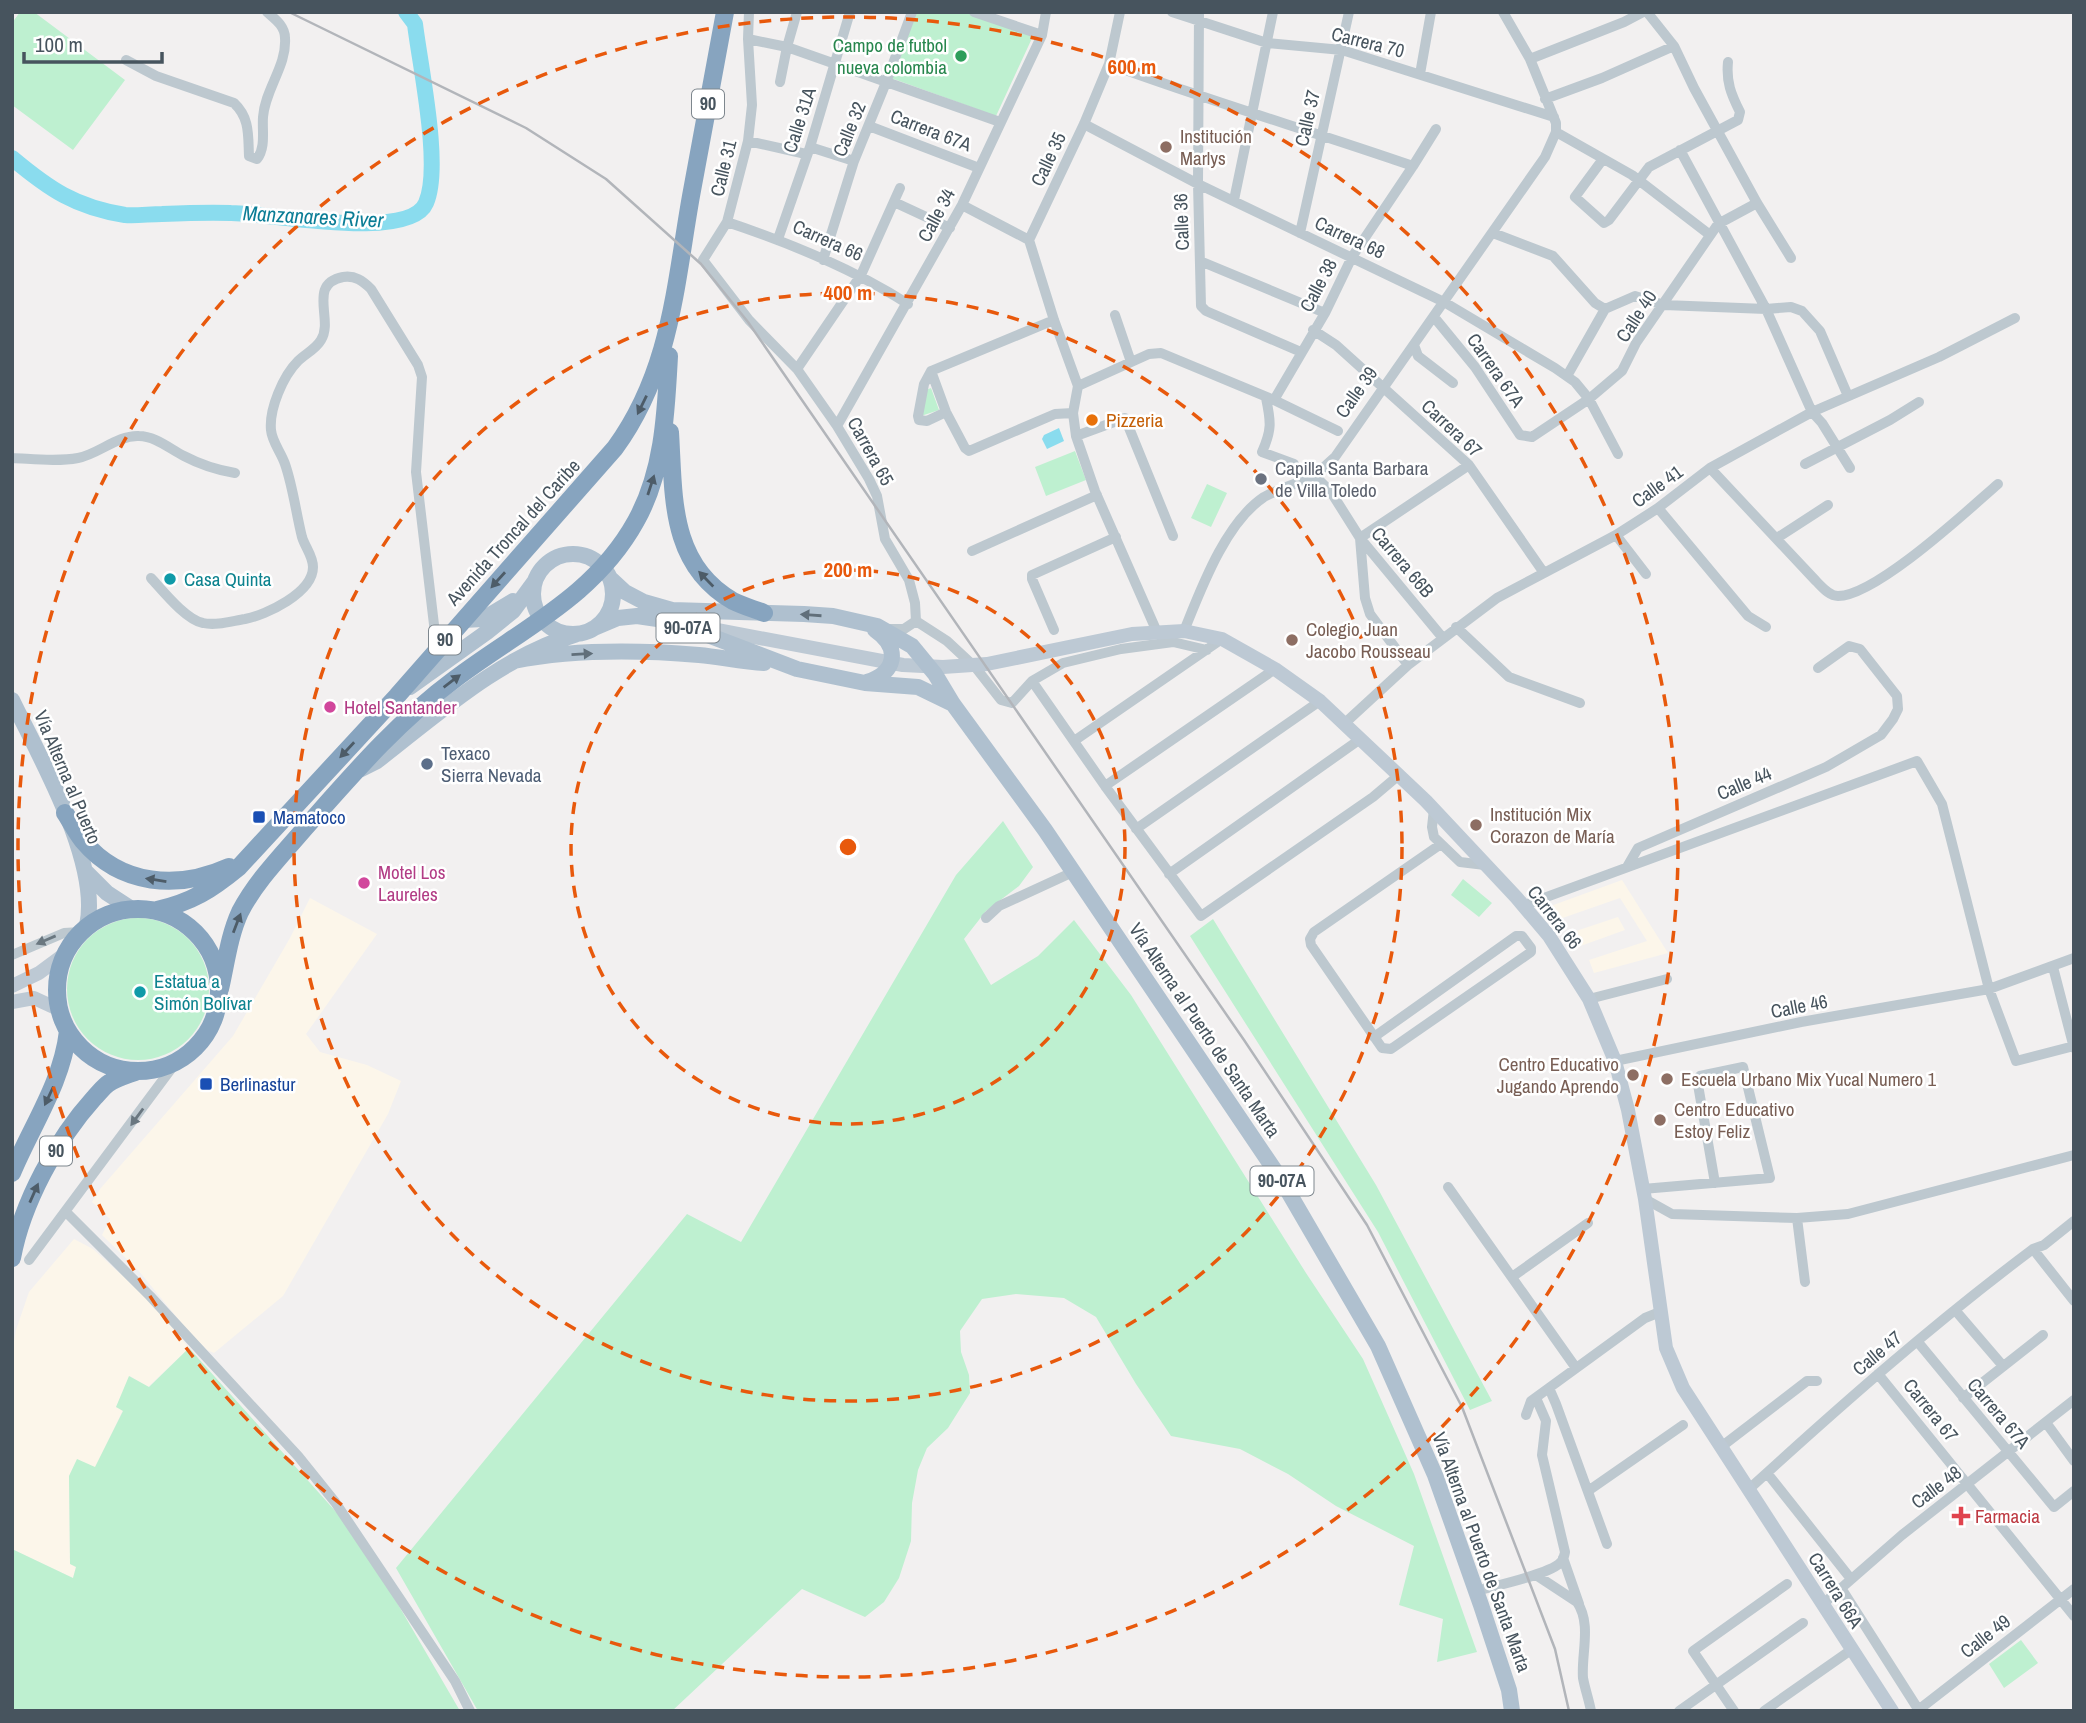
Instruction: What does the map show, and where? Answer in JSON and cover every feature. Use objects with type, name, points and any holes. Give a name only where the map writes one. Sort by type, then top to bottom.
[{"type":"highway","name":"Avenida Troncal del Caribe","points":[[157,910],[184,903],[212,889],[239,867],[397,695],[628,431],[654,380],[671,317],[725,12]]},
{"type":"highway","name":"Avenida Troncal del Caribe","points":[[220,989],[240,913],[257,885],[353,773],[424,704],[456,678],[532,628],[580,590],[603,567],[636,522],[655,471],[662,436],[671,317]]},
{"type":"highway","points":[[667,390],[675,510],[682,542],[697,570],[716,589],[736,603],[764,612]]},
{"type":"highway","points":[[65,813],[83,841],[108,863],[139,877],[161,881],[205,878],[236,864],[262,842]]},
{"type":"highway","name":"90","points":[[130,908],[157,910],[182,920],[202,938],[216,962],[220,989],[218,1006],[204,1038],[192,1051],[157,1069],[136,1071],[120,1069],[97,1059],[78,1044],[68,1031],[60,1010],[57,991],[59,971],[66,953],[84,929],[107,914],[130,908]]},
{"type":"highway","name":"90","points":[[12,1173],[52,1091],[65,1055],[68,1031]]},
{"type":"highway","name":"90","points":[[21,1259],[29,1204],[44,1170],[66,1134],[107,1083],[136,1071]]},
{"type":"main road","points":[[572,553],[596,560],[611,579],[613,591],[609,613],[584,632],[563,633],[551,628],[541,619],[535,607],[533,594],[540,570],[560,555],[572,553]]},
{"type":"main road","name":"Vía Alterna al Puerto de Santa Marta","points":[[611,579],[625,592],[644,602],[781,664],[864,683],[918,687],[953,704]]},
{"type":"main road","points":[[397,695],[513,611],[535,581]]},
{"type":"main road","points":[[463,620],[483,619],[524,594]]},
{"type":"main road","name":"Vía Alterna al Puerto de Santa Marta","points":[[353,773],[377,761],[458,697],[533,649],[618,618],[637,615],[764,612],[834,617],[886,629],[912,646],[935,674],[953,704],[1073,872],[1282,1181],[1378,1346],[1435,1475],[1476,1591],[1508,1690],[1512,1711]]},
{"type":"main road","points":[[857,621],[881,634],[892,650],[892,661],[888,670],[876,679],[864,683]]},
{"type":"main road","points":[[514,661],[557,655],[648,652],[781,664]]},
{"type":"main road","name":"Vía Alterna al Puerto","points":[[12,701],[65,813],[85,871],[91,910],[84,929]]},
{"type":"main road","name":"Vía Alterna al Puerto","points":[[85,871],[107,893],[130,908]]},
{"type":"street","points":[[125,60],[156,76],[234,103],[247,122],[250,156],[257,159],[261,150],[263,115],[267,98],[279,72],[285,37],[281,24],[267,12]]},
{"type":"street","name":"Calle 31","points":[[703,260],[727,222],[748,141],[752,105],[749,12]]},
{"type":"street","points":[[780,82],[797,12]]},
{"type":"street","name":"Calle 31A","points":[[778,239],[850,12]]},
{"type":"street","name":"Calle 32","points":[[823,260],[854,161],[912,12]]},
{"type":"street","points":[[974,12],[1042,36]]},
{"type":"street","name":"Calle 34","points":[[837,426],[962,205],[1042,36],[1046,12]]},
{"type":"street","name":"Calle 35","points":[[1030,240],[1109,64],[1120,12]]},
{"type":"street","name":"Carrera 70","points":[[1172,12],[1198,17],[1267,43],[1342,50],[1553,117]]},
{"type":"street","points":[[1234,200],[1254,115],[1273,12]]},
{"type":"street","name":"Calle 37","points":[[1300,233],[1349,12]]},
{"type":"street","points":[[1420,74],[1431,12]]},
{"type":"street","points":[[1503,12],[1530,59],[1553,117],[1556,132],[1638,179],[1710,235]]},
{"type":"street","points":[[1530,59],[1645,12],[1674,46],[1757,203],[1791,258]]},
{"type":"street","name":"Calle 36","points":[[1198,17],[1201,306],[1206,311],[1301,352]]},
{"type":"street","points":[[748,39],[787,47],[836,63],[1000,122]]},
{"type":"street","points":[[1545,99],[1602,78],[1674,46]]},
{"type":"street","points":[[1603,159],[1575,197],[1601,222],[1606,223],[1649,167],[1740,116],[1726,77],[1728,62]]},
{"type":"street","points":[[1109,64],[1199,97],[1321,134],[1413,166]]},
{"type":"street","name":"Carrera 68","points":[[1084,124],[1198,184],[1444,302],[1567,376],[1590,399],[1618,454]]},
{"type":"street","name":"Carrera 67A","points":[[869,126],[979,168]]},
{"type":"street","name":"Calle 38","points":[[1270,399],[1325,313],[1352,257],[1436,129]]},
{"type":"street","name":"Calle 39","points":[[1184,631],[1224,542],[1248,511],[1263,498],[1314,475],[1335,457],[1545,157],[1556,132]]},
{"type":"street","points":[[748,141],[808,150],[854,161]]},
{"type":"street","points":[[1680,150],[1766,309],[1812,412],[1850,468]]},
{"type":"street","points":[[797,369],[861,275],[900,188]]},
{"type":"street","points":[[894,202],[950,228]]},
{"type":"street","name":"Calle 40","points":[[1532,437],[1590,399],[1622,370],[1636,343],[1718,224],[1757,203]]},
{"type":"street","points":[[962,205],[1030,240],[1054,320],[1078,386],[1073,413],[1076,436],[1097,495],[1157,632]]},
{"type":"street","name":"Carrera 66","points":[[727,222],[778,239],[861,275],[908,304]]},
{"type":"street","points":[[1493,233],[1553,256],[1595,303],[1605,309]]},
{"type":"street","name":"Carrera 65","points":[[703,260],[749,320],[797,369],[837,426],[877,496],[885,540],[909,580],[916,621]]},
{"type":"street","points":[[1200,261],[1325,313]]},
{"type":"street","points":[[151,578],[192,619],[215,624],[262,615],[287,602],[310,579],[312,562],[303,541],[285,464],[271,431],[271,423],[290,371],[323,337],[326,324],[323,295],[326,287],[334,280],[353,276],[371,289],[418,365],[422,377],[417,481],[437,650]]},
{"type":"street","points":[[1567,376],[1605,309],[1635,296],[1664,305],[1766,309],[1791,307],[1802,311],[1820,331],[1848,396]]},
{"type":"street","points":[[1115,315],[1131,362]]},
{"type":"street","name":"Carrera 67A","points":[[1434,317],[1475,367],[1520,435],[1532,437]]},
{"type":"street","name":"Calle 41","points":[[1345,723],[1408,665],[1497,598],[1616,535],[1658,508],[1710,468],[1812,412],[1940,357],[2015,318]]},
{"type":"street","points":[[946,412],[927,421],[919,420],[924,384],[931,371],[1054,320]]},
{"type":"street","name":"Carrera 67","points":[[1313,330],[1336,345],[1469,465],[1544,573]]},
{"type":"street","points":[[1414,345],[1418,356],[1453,383]]},
{"type":"street","points":[[1078,386],[1155,353],[1168,354],[1338,432]]},
{"type":"street","points":[[931,371],[946,412],[965,448],[974,451],[1055,414],[1073,413]]},
{"type":"street","points":[[1270,399],[1270,434],[1262,452],[1294,464]]},
{"type":"street","points":[[1805,464],[1919,402]]},
{"type":"street","points":[[1076,436],[1125,418],[1173,536]]},
{"type":"street","points":[[12,458],[79,458],[121,439],[137,435],[149,438],[212,469],[235,473]]},
{"type":"street","points":[[1408,665],[1370,614],[1365,598],[1360,538],[1469,465]]},
{"type":"street","points":[[1710,468],[1833,594],[1860,590],[1916,555],[1998,484]]},
{"type":"street","name":"Carrera 66B","points":[[1314,475],[1331,492],[1360,538],[1443,637]]},
{"type":"street","points":[[972,551],[1097,495]]},
{"type":"street","points":[[1777,538],[1828,505]]},
{"type":"street","points":[[1658,508],[1748,617],[1766,627]]},
{"type":"street","points":[[1616,535],[1646,574]]},
{"type":"street","points":[[1054,630],[1032,575],[1116,537]]},
{"type":"street","points":[[671,615],[732,632],[917,667],[987,664],[1132,634],[1184,631]]},
{"type":"street","points":[[886,629],[904,629],[916,621],[947,641],[1007,703],[1012,703],[1032,681],[1063,663],[1121,649],[1172,642],[1207,650]]},
{"type":"street","points":[[1456,627],[1509,677],[1580,704]]},
{"type":"street","name":"Carrera 66","points":[[1184,631],[1222,639],[1275,668],[1320,701],[1434,809],[1549,936],[1589,999],[1615,1061],[1628,1110],[1644,1194],[1666,1348],[1679,1378],[1748,1490]]},
{"type":"street","points":[[1074,741],[1222,639]]},
{"type":"street","name":"Calle 44","points":[[1627,867],[1638,848],[1826,766],[1881,734],[1894,719],[1898,709],[1897,696],[1860,649],[1849,646],[1818,668]]},
{"type":"street","points":[[1105,786],[1275,668]]},
{"type":"street","points":[[1032,681],[1201,916],[1373,797],[1399,775]]},
{"type":"street","points":[[1136,829],[1320,701]]},
{"type":"street","points":[[1169,874],[1359,740]]},
{"type":"street","points":[[1522,906],[1917,761],[1942,804],[1989,989],[2015,1061],[2074,1047],[2053,967]]},
{"type":"street","points":[[1434,809],[1432,832],[1441,844],[1460,862],[1485,865]]},
{"type":"street","points":[[1374,1037],[1516,936],[1522,936],[1531,948],[1529,955],[1391,1049],[1382,1048],[1374,1037],[1311,945],[1310,939],[1314,932],[1441,844]]},
{"type":"street","points":[[986,918],[999,906],[1073,872]]},
{"type":"street","points":[[12,955],[64,933],[84,929]]},
{"type":"street","points":[[12,986],[39,973],[66,953]]},
{"type":"street","name":"Calle 46","points":[[1615,1061],[1801,1023],[1989,989],[2074,957]]},
{"type":"street","points":[[1589,999],[1667,979]]},
{"type":"street","points":[[12,1002],[34,998],[60,1010]]},
{"type":"street","points":[[21,1259],[66,1212],[177,1061]]},
{"type":"street","points":[[1644,1194],[1770,1178],[1746,1069],[1741,1066],[1697,1079],[1715,1183]]},
{"type":"street","points":[[1644,1194],[1672,1214],[1797,1218],[1848,1214],[2074,1155]]},
{"type":"street","points":[[1448,1187],[1576,1368]]},
{"type":"street","points":[[66,1212],[150,1296],[313,1474],[335,1502],[447,1670],[470,1711]]},
{"type":"street","points":[[1797,1218],[1805,1282]]},
{"type":"street","name":"Calle 47","points":[[1748,1490],[1878,1374],[1955,1310],[2033,1249],[2044,1245],[2074,1221]]},
{"type":"street","points":[[1511,1277],[1588,1223]]},
{"type":"street","points":[[2033,1249],[2074,1301]]},
{"type":"street","points":[[1955,1310],[2003,1366]]},
{"type":"street","points":[[1526,1415],[1531,1401],[1645,1318],[1660,1312]]},
{"type":"street","points":[[1963,1398],[2043,1335]]},
{"type":"street","name":"Carrera 67A","points":[[1917,1342],[2054,1507],[2074,1492]]},
{"type":"street","name":"Carrera 67","points":[[1878,1374],[2074,1616]]},
{"type":"street","points":[[1721,1447],[1807,1381],[1817,1381]]},
{"type":"street","points":[[1549,1388],[1607,1544]]},
{"type":"street","points":[[1476,1591],[1536,1574],[1560,1564],[1565,1552],[1542,1455],[1546,1421],[1536,1398]]},
{"type":"street","name":"Calle 48","points":[[1823,1604],[1902,1535],[2074,1400]]},
{"type":"street","points":[[2047,1423],[2074,1461]]},
{"type":"street","points":[[1588,1491],[1683,1425]]},
{"type":"street","points":[[1767,1473],[1851,1579]]},
{"type":"street","name":"Carrera 66A","points":[[1748,1490],[1892,1711]]},
{"type":"street","points":[[1563,1558],[1584,1618],[1583,1677],[1591,1711]]},
{"type":"street","points":[[1536,1574],[1581,1607]]},
{"type":"street","points":[[1734,1711],[1693,1651],[1787,1584]]},
{"type":"street","points":[[1841,1588],[1918,1710]]},
{"type":"street","name":"Calle 49","points":[[1918,1710],[2074,1589]]},
{"type":"street","points":[[1679,1711],[1803,1623]]},
{"type":"street","points":[[1763,1711],[1851,1650]]},
{"type":"shaded area","points":[[1622,880],[1668,953],[1594,973],[1589,960],[1647,941],[1620,898],[1554,921],[1548,907]]},
{"type":"shaded area","points":[[310,898],[377,934],[306,1034],[320,1052],[367,1065],[401,1081],[388,1114],[283,1296],[214,1353],[207,1350],[189,1332],[138,1270],[102,1235],[110,1219],[92,1202],[100,1189],[233,1036]]},
{"type":"shaded area","points":[[1618,917],[1625,930],[1575,948],[1570,933]]},
{"type":"shaded area","points":[[74,1239],[93,1249],[151,1302],[189,1348],[148,1387],[130,1376],[116,1407],[123,1410],[95,1468],[77,1460],[69,1476],[70,1563],[76,1567],[73,1578],[12,1549],[12,1353],[16,1330],[29,1292]]},
{"type":"green space","points":[[20,12],[34,12],[125,80],[73,150],[12,105],[12,23]]},
{"type":"green space","name":"Campo de futbol nueva colombia","points":[[916,12],[970,12],[1034,34],[996,116],[891,78]]},
{"type":"green space","points":[[931,388],[939,410],[921,416],[926,390]]},
{"type":"green space","points":[[1075,451],[1086,480],[1046,496],[1035,467]]},
{"type":"green space","points":[[1207,484],[1227,493],[1211,527],[1191,518]]},
{"type":"green space","points":[[1003,821],[1033,867],[1019,886],[986,911],[964,939],[991,985],[1038,956],[1074,920],[1131,995],[1363,1359],[1414,1474],[1477,1652],[1437,1662],[1443,1619],[1399,1605],[1414,1546],[1336,1506],[1288,1474],[1240,1449],[1171,1436],[1096,1317],[1064,1298],[1016,1294],[982,1299],[960,1331],[961,1352],[969,1375],[970,1393],[948,1428],[927,1448],[918,1470],[912,1503],[911,1541],[899,1578],[884,1602],[865,1617],[802,1589],[672,1711],[478,1711],[396,1568],[687,1214],[741,1242],[956,875]]},
{"type":"green space","points":[[1463,879],[1492,903],[1479,917],[1451,895]]},
{"type":"green space","points":[[138,918],[165,923],[189,938],[204,962],[209,989],[204,1016],[189,1040],[165,1055],[138,1060],[111,1055],[87,1040],[72,1016],[67,989],[72,962],[87,938],[111,923]]},
{"type":"green space","points":[[1213,919],[1376,1185],[1492,1401],[1470,1410],[1378,1232],[1190,936]]},
{"type":"green space","points":[[189,1348],[346,1523],[378,1570],[460,1711],[12,1711],[12,1549],[73,1578],[76,1567],[70,1564],[69,1476],[77,1459],[95,1467],[123,1411],[116,1407],[129,1376],[149,1387]]},
{"type":"green space","points":[[2021,1640],[2038,1663],[2004,1688],[1989,1664]]},
{"type":"water","points":[[1059,428],[1064,441],[1047,449],[1042,439],[1044,435]]},
{"type":"waterway","name":"Manzanares River","points":[[12,158],[38,179],[77,202],[125,215],[231,213],[336,223],[394,221],[415,215],[426,203],[430,187],[431,142],[415,24],[406,12]]},
{"type":"railway","points":[[289,12],[526,128],[606,179],[701,264],[748,322],[1244,1040],[1367,1225],[1462,1407],[1555,1649],[1569,1711]]},
{"type":"place","name":"Campo de futbol nueva colombia","points":[[961,56]]},
{"type":"place","name":"Institución Marlys","points":[[1166,147]]},
{"type":"place","name":"Pizzeria","points":[[1092,420]]},
{"type":"place","name":"Capilla Santa Barbara de Villa Toledo","points":[[1261,479]]},
{"type":"place","name":"Casa Quinta","points":[[170,579]]},
{"type":"place","name":"Colegio Juan Jacobo Rousseau","points":[[1292,640]]},
{"type":"place","name":"Hotel Santander","points":[[330,707]]},
{"type":"place","name":"Texaco Sierra Nevada","points":[[427,764]]},
{"type":"place","name":"Mamatoco","points":[[259,817]]},
{"type":"place","name":"Institución Mix Corazon de María","points":[[1476,825]]},
{"type":"place","name":"Motel Los Laureles","points":[[364,883]]},
{"type":"place","name":"Estatua a Simón Bolívar","points":[[140,992]]},
{"type":"place","name":"Centro Educativo Jugando Aprendo","points":[[1633,1075]]},
{"type":"place","name":"Escuela Urbano Mix Yucal Numero 1","points":[[1667,1079]]},
{"type":"place","name":"Berlinastur","points":[[206,1084]]},
{"type":"place","name":"Centro Educativo Estoy Feliz","points":[[1660,1120]]},
{"type":"place","name":"Farmacia","points":[[1961,1516]]}]
